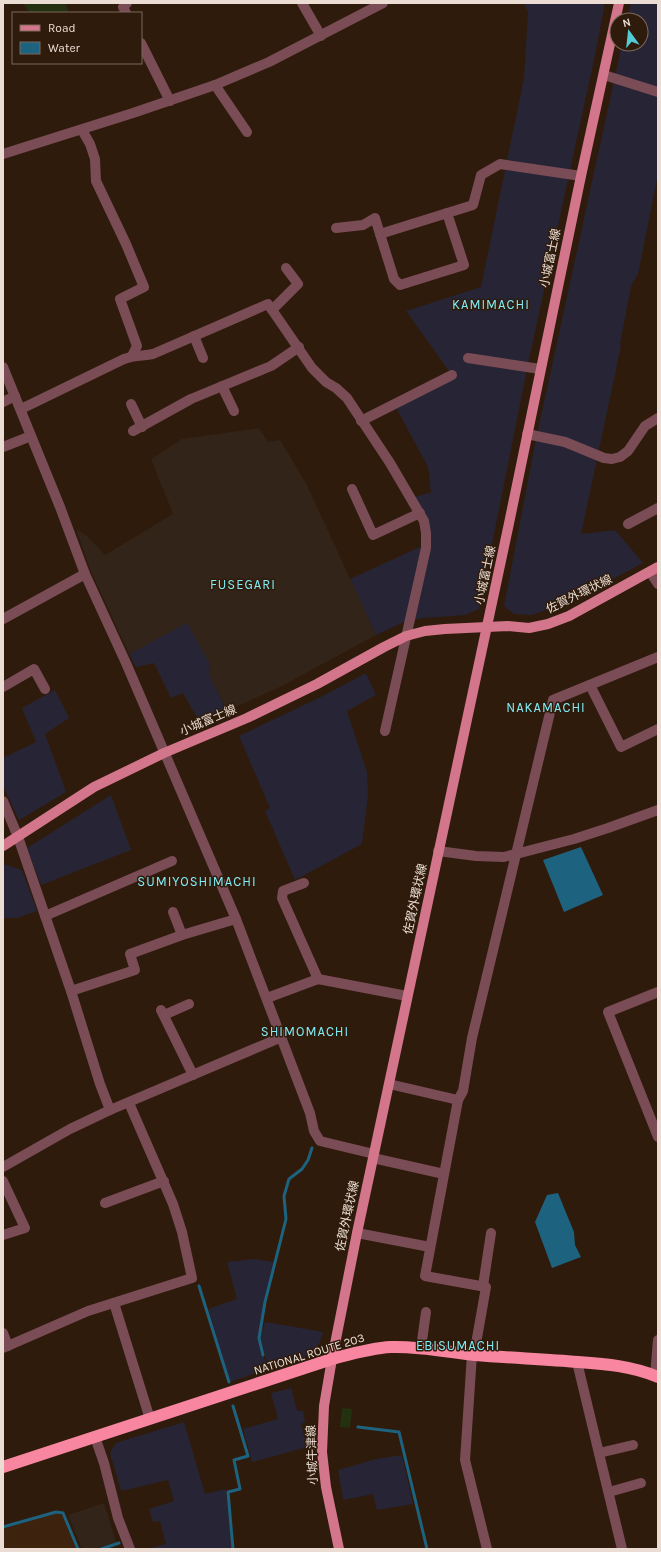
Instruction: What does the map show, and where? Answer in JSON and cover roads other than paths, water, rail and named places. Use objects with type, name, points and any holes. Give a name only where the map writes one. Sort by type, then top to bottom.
[{"type":"highway","name":"NATIONAL ROUTE 203","points":[[3,1467],[332,1359],[374,1349],[391,1347],[421,1348],[473,1355],[614,1365],[642,1371],[656,1377]]},
{"type":"main road","name":"小城富士線","points":[[3,846],[94,787],[164,752],[247,718],[317,684],[384,646],[406,636],[425,631],[486,627],[619,3]]},
{"type":"main road","name":"佐賀外環状線","points":[[332,1359],[373,1156],[486,627],[529,628],[548,624],[569,616],[654,569]]},
{"type":"main road","name":"小城牛津線","points":[[332,1359],[324,1406],[322,1452],[326,1487],[338,1549]]},
{"type":"street","points":[[126,12],[123,7],[127,3]]},
{"type":"street","points":[[302,3],[320,36]]},
{"type":"street","points":[[3,154],[82,130],[215,85],[269,62],[382,3]]},
{"type":"street","points":[[142,45],[170,101]]},
{"type":"street","points":[[604,75],[658,92]]},
{"type":"street","points":[[215,85],[247,132]]},
{"type":"street","points":[[82,130],[90,144],[95,158],[96,181],[126,244],[144,287],[120,299],[137,346],[132,356]]},
{"type":"street","points":[[380,234],[473,205],[481,175],[500,164],[581,176]]},
{"type":"street","points":[[336,228],[363,224],[375,218],[394,279],[400,285],[464,265],[447,213]]},
{"type":"street","points":[[272,310],[298,284],[286,268]]},
{"type":"street","points":[[21,410],[132,356],[152,354],[268,304],[312,368],[326,382],[336,388],[347,398],[390,463],[424,521],[426,548],[385,731]]},
{"type":"street","points":[[194,336],[203,358]]},
{"type":"street","points":[[131,404],[138,429],[192,399],[271,366],[299,347]]},
{"type":"street","points":[[468,358],[540,369]]},
{"type":"street","points":[[3,367],[32,436],[85,574],[126,663],[236,919],[310,1113],[314,1131],[320,1141],[444,1174]]},
{"type":"street","points":[[361,421],[452,375]]},
{"type":"street","points":[[222,386],[234,411]]},
{"type":"street","points":[[3,402],[15,396]]},
{"type":"street","points":[[527,434],[564,442],[604,458],[612,459],[620,457],[628,451],[644,426],[658,418]]},
{"type":"street","points":[[3,447],[32,436]]},
{"type":"street","points":[[352,489],[373,535],[420,512]]},
{"type":"street","points":[[628,524],[658,508]]},
{"type":"street","points":[[654,569],[658,584]]},
{"type":"street","points":[[3,618],[85,574]]},
{"type":"street","points":[[483,1286],[425,1276],[458,1100],[462,1091],[472,1038],[515,853],[553,700],[658,657]]},
{"type":"street","points":[[3,687],[34,669],[45,689]]},
{"type":"street","points":[[590,685],[621,747],[658,729]]},
{"type":"street","points":[[3,801],[18,837],[110,1110]]},
{"type":"street","points":[[438,851],[476,856],[504,857],[580,837],[658,810]]},
{"type":"street","points":[[45,916],[172,861]]},
{"type":"street","points":[[304,882],[283,891],[282,898],[318,979]]},
{"type":"street","points":[[173,912],[182,935]]},
{"type":"street","points":[[71,991],[135,970],[130,954],[182,935],[236,919]]},
{"type":"street","points":[[266,998],[318,979],[407,996]]},
{"type":"street","points":[[658,992],[608,1012],[658,1137]]},
{"type":"street","points":[[189,1004],[163,1013],[193,1075]]},
{"type":"street","points":[[3,1167],[70,1129],[110,1110],[282,1038]]},
{"type":"street","points":[[389,1084],[458,1100]]},
{"type":"street","points":[[3,1333],[5,1347],[88,1311],[192,1278],[182,1232],[173,1204],[129,1103]]},
{"type":"street","points":[[3,1181],[25,1228],[3,1235]]},
{"type":"street","points":[[105,1203],[164,1181]]},
{"type":"street","points":[[357,1233],[430,1247]]},
{"type":"street","points":[[487,1549],[465,1460],[473,1355],[486,1287],[483,1286],[491,1233]]},
{"type":"street","points":[[114,1303],[150,1419]]},
{"type":"street","points":[[421,1348],[426,1312]]},
{"type":"street","points":[[656,1377],[658,1340]]},
{"type":"street","points":[[577,1362],[622,1549]]},
{"type":"street","points":[[95,1437],[104,1463],[118,1518],[130,1549]]},
{"type":"street","points":[[600,1453],[633,1445]]},
{"type":"street","points":[[608,1492],[642,1484]]},
{"type":"water","points":[[581,847],[603,895],[564,912],[543,860]]},
{"type":"water","points":[[558,1193],[574,1232],[575,1245],[581,1257],[552,1268],[535,1222],[547,1195]]},
{"type":"waterway","points":[[263,1355],[259,1338],[265,1302],[286,1219],[284,1196],[289,1179],[302,1169],[308,1160],[312,1148]]},
{"type":"waterway","points":[[199,1286],[229,1382]]},
{"type":"waterway","points":[[233,1406],[248,1456],[234,1460],[240,1489],[228,1492],[233,1549]]},
{"type":"waterway","points":[[358,1427],[399,1432],[427,1549]]},
{"type":"waterway","points":[[3,1527],[56,1512],[63,1513],[78,1549]]},
{"type":"waterway","points":[[101,1549],[119,1543]]},
{"type":"district","name":"KAMIMACHI","points":[[491,304]]},
{"type":"district","name":"FUSEGARI","points":[[243,584]]},
{"type":"district","name":"NAKAMACHI","points":[[546,707]]},
{"type":"district","name":"SUMIYOSHIMACHI","points":[[197,881]]},
{"type":"district","name":"SHIMOMACHI","points":[[305,1031]]},
{"type":"district","name":"EBISUMACHI","points":[[458,1345]]}]
